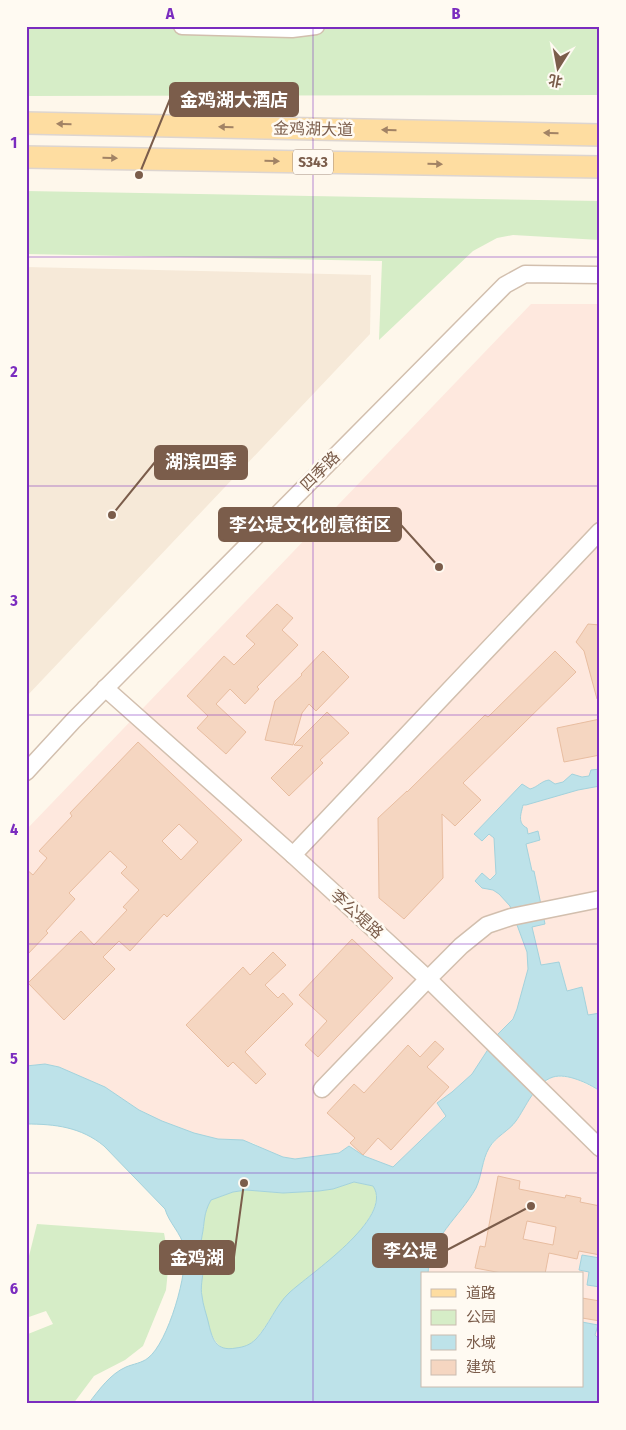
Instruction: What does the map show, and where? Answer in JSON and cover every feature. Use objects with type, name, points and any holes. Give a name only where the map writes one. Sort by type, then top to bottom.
[{"type":"main road","name":"金鸡湖大道","points":[[26,123],[600,135]]},
{"type":"main road","name":"金鸡湖大道","points":[[26,157],[600,168]]},
{"type":"street","points":[[182,26],[292,29],[316,26]]},
{"type":"street","name":"四季路","points":[[26,772],[105,688],[505,285],[525,274],[600,275]]},
{"type":"street","points":[[293,855],[600,531]]},
{"type":"street","name":"李公堤路","points":[[105,688],[428,978],[600,1148]]},
{"type":"street","points":[[322,1089],[428,978],[461,946],[488,925],[511,917],[600,899]]},
{"type":"shaded area","points":[[26,267],[371,275],[370,334],[26,697]]},
{"type":"shaded area","points":[[531,304],[600,304],[600,1013],[588,1016],[567,991],[529,969],[513,1019],[472,1074],[437,1103],[446,1115],[393,1168],[364,1156],[350,1146],[339,1153],[295,1159],[268,1152],[253,1143],[232,1139],[218,1139],[194,1133],[139,1110],[105,1087],[59,1067],[45,1064],[26,1066],[26,830]]},
{"type":"shaded area","points":[[552,1077],[576,1079],[600,1091],[600,1258],[582,1255],[579,1270],[589,1272],[587,1285],[600,1287],[600,1340],[595,1335],[597,1325],[584,1322],[584,1272],[428,1272],[431,1256],[438,1240],[475,1189],[488,1150],[533,1094]]},
{"type":"green space","points":[[26,26],[600,26],[600,95],[26,96]]},
{"type":"green space","points":[[26,191],[600,201],[600,240],[513,235],[497,238],[473,251],[379,340],[382,261],[26,254]]},
{"type":"green space","points":[[354,1182],[373,1186],[376,1198],[373,1211],[364,1226],[337,1254],[300,1284],[284,1300],[259,1335],[249,1345],[232,1349],[221,1347],[212,1335],[206,1319],[199,1272],[199,1248],[205,1214],[211,1200],[233,1192],[246,1190],[283,1193],[319,1191],[333,1189]]},
{"type":"green space","points":[[37,1224],[164,1233],[169,1260],[166,1290],[143,1346],[125,1360],[94,1376],[73,1404],[26,1404],[26,1366],[29,1361],[28,1334],[53,1324],[46,1311],[26,1318],[26,1268]]},
{"type":"water","points":[[600,769],[600,786],[523,805],[520,818],[522,824],[527,828],[528,834],[538,831],[540,840],[526,844],[532,871],[534,871],[545,924],[532,927],[541,965],[559,962],[567,991],[582,987],[588,1015],[600,1013],[600,1091],[584,1082],[565,1076],[553,1077],[547,1080],[536,1090],[513,1125],[495,1140],[489,1148],[476,1188],[439,1239],[430,1261],[428,1272],[421,1272],[421,1388],[584,1388],[584,1322],[598,1325],[595,1335],[600,1340],[600,1404],[88,1404],[105,1383],[120,1370],[146,1360],[163,1338],[180,1289],[185,1258],[184,1247],[165,1209],[104,1146],[86,1135],[67,1128],[26,1124],[26,1066],[45,1064],[59,1067],[105,1087],[139,1110],[194,1133],[218,1139],[243,1140],[283,1157],[295,1159],[339,1153],[349,1146],[364,1156],[393,1167],[446,1116],[437,1103],[472,1074],[498,1034],[513,1019],[528,969],[527,952],[510,906],[499,894],[493,890],[482,888],[475,881],[482,873],[490,880],[496,874],[494,838],[489,834],[482,841],[474,834],[522,784],[530,789],[549,780],[555,784],[563,782],[572,774],[582,777],[589,776],[591,770]],"holes":[[[354,1182],[373,1186],[376,1199],[372,1214],[361,1229],[330,1260],[289,1293],[256,1339],[239,1348],[229,1349],[219,1346],[211,1333],[201,1293],[203,1266],[199,1247],[205,1214],[211,1200],[233,1192],[246,1190],[283,1193],[319,1191],[333,1189]]]},
{"type":"water","points":[[582,1255],[600,1258],[600,1287],[587,1285],[589,1272],[579,1270]]},
{"type":"building","points":[[277,604],[293,618],[282,630],[298,645],[257,687],[259,689],[245,704],[230,689],[216,704],[246,732],[226,754],[197,728],[208,716],[187,696],[224,656],[234,665],[255,644],[246,636]]},
{"type":"building","points":[[588,624],[600,625],[600,698],[597,699],[584,651],[576,642]]},
{"type":"building","points":[[323,651],[349,677],[316,711],[309,704],[302,713],[293,745],[265,740],[275,701]]},
{"type":"building","points":[[555,651],[576,672],[463,783],[481,800],[455,826],[442,814],[443,878],[404,919],[379,898],[378,818],[485,715],[488,717]]},
{"type":"building","points":[[327,712],[349,733],[320,760],[323,763],[289,796],[271,778],[303,746],[294,745]]},
{"type":"building","points":[[600,719],[600,755],[564,762],[557,728]]},
{"type":"building","points":[[138,742],[242,840],[167,917],[164,914],[130,951],[119,941],[103,957],[115,969],[64,1020],[28,983],[81,931],[94,945],[127,910],[123,907],[139,890],[121,873],[127,867],[110,851],[69,893],[75,899],[46,931],[48,933],[26,956],[26,869],[33,875],[47,858],[39,851],[72,816],[70,813]],"holes":[[[179,824],[198,842],[181,860],[162,841]]]},
{"type":"building","points":[[352,939],[393,978],[318,1057],[305,1045],[327,1021],[299,995]]},
{"type":"building","points":[[273,952],[286,965],[265,985],[278,998],[283,993],[293,1004],[245,1052],[266,1074],[256,1084],[233,1062],[228,1067],[186,1025],[243,967],[250,975]]},
{"type":"building","points":[[435,1041],[444,1049],[427,1067],[449,1087],[391,1150],[378,1138],[363,1155],[350,1143],[355,1138],[327,1113],[354,1084],[364,1093],[408,1045],[420,1057]]},
{"type":"building","points":[[498,1176],[520,1181],[519,1189],[565,1198],[566,1195],[581,1198],[580,1202],[600,1206],[600,1255],[579,1251],[577,1259],[549,1253],[545,1272],[496,1272],[475,1268],[480,1246],[485,1247]],"holes":[[[527,1221],[556,1227],[553,1245],[523,1239]]]},
{"type":"building","points":[[584,1298],[600,1301],[600,1321],[584,1318]]},
{"type":"place","name":"金鸡湖大酒店","points":[[139,175]]},
{"type":"place","name":"湖滨四季","points":[[112,515]]},
{"type":"place","name":"李公堤文化创意街区","points":[[439,567]]},
{"type":"place","name":"金鸡湖","points":[[244,1183]]},
{"type":"place","name":"李公堤","points":[[531,1206]]}]
